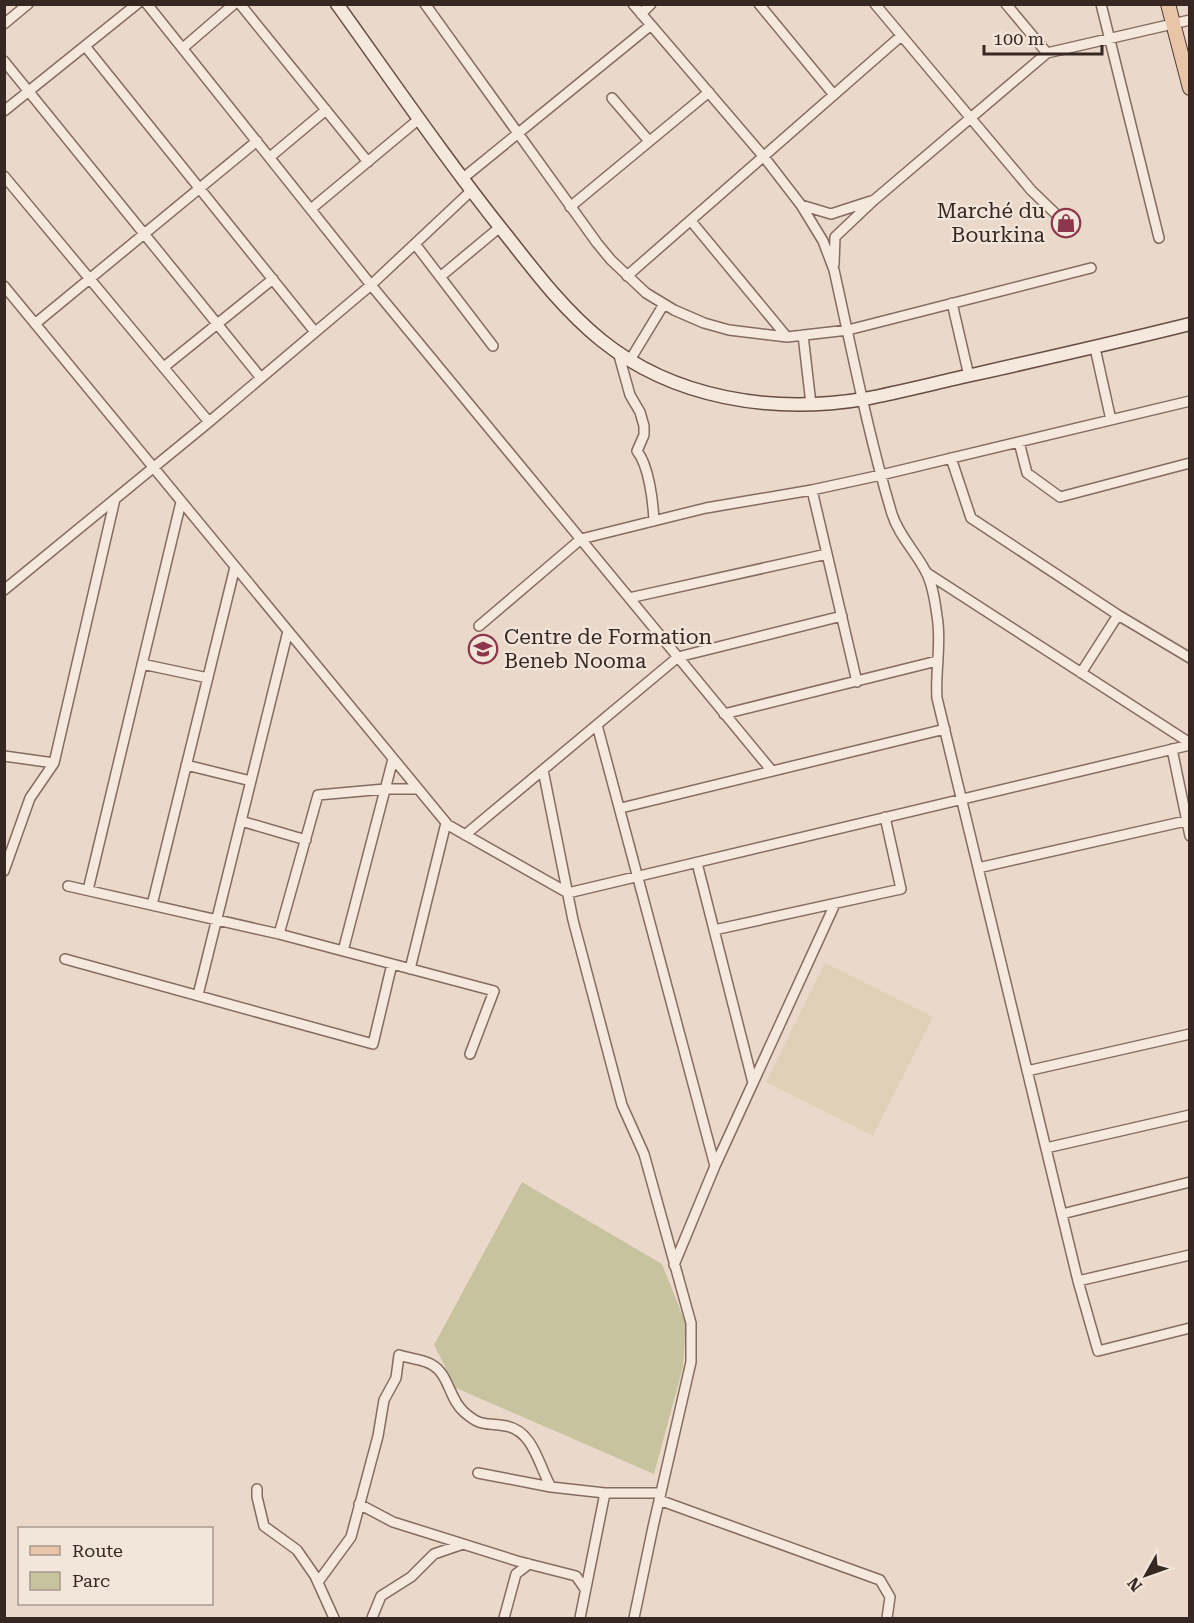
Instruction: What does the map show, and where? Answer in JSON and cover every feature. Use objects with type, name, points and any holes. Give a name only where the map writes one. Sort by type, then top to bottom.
[{"type":"main road","points":[[1168,4],[1190,88]]},
{"type":"street","points":[[4,24],[28,4]]},
{"type":"street","points":[[4,111],[137,4]]},
{"type":"street","points":[[147,4],[371,285],[772,771]]},
{"type":"street","points":[[183,48],[234,4]]},
{"type":"street","points":[[240,4],[368,162]]},
{"type":"street","points":[[337,4],[471,191],[556,298],[618,352],[666,379],[702,392],[765,404],[811,404],[863,399],[1095,348],[1190,324]]},
{"type":"street","points":[[425,4],[597,243],[646,293],[704,323],[729,330],[786,337],[848,330],[1091,268]]},
{"type":"street","points":[[633,4],[764,156],[801,205],[823,241],[834,270],[881,475],[893,517],[903,539],[927,573],[933,594],[940,635],[936,678],[937,698],[1078,1281],[1098,1351],[1190,1328]]},
{"type":"street","points":[[641,14],[651,4]]},
{"type":"street","points":[[759,4],[834,95]]},
{"type":"street","points":[[875,4],[1031,190],[1060,218]]},
{"type":"street","points":[[1006,4],[1047,52]]},
{"type":"street","points":[[1101,4],[1159,238]]},
{"type":"street","points":[[834,270],[835,237],[873,201],[1047,52],[1190,20]]},
{"type":"street","points":[[462,178],[651,25]]},
{"type":"street","points":[[627,276],[902,36]]},
{"type":"street","points":[[85,46],[315,332]]},
{"type":"street","points":[[4,61],[261,378]]},
{"type":"street","points":[[570,207],[708,92]]},
{"type":"street","points":[[612,98],[649,141]]},
{"type":"street","points":[[270,157],[326,110]]},
{"type":"street","points":[[311,209],[419,119]]},
{"type":"street","points":[[36,323],[257,141]]},
{"type":"street","points":[[4,176],[209,422]]},
{"type":"street","points":[[4,590],[209,422],[371,285],[471,191]]},
{"type":"street","points":[[801,205],[831,214],[873,201]]},
{"type":"street","points":[[691,220],[786,337]]},
{"type":"street","points":[[440,277],[500,227]]},
{"type":"street","points":[[415,244],[493,346]]},
{"type":"street","points":[[164,367],[273,279]]},
{"type":"street","points":[[4,286],[446,823],[568,893],[1190,744]]},
{"type":"street","points":[[952,303],[969,376]]},
{"type":"street","points":[[630,360],[664,304]]},
{"type":"street","points":[[803,335],[811,404]]},
{"type":"street","points":[[1095,348],[1111,420]]},
{"type":"street","points":[[618,352],[630,394],[640,412],[644,426],[644,435],[637,451],[646,468],[654,521]]},
{"type":"street","points":[[480,626],[581,539],[706,508],[812,490],[881,475],[1190,401]]},
{"type":"street","points":[[1018,442],[1027,473],[1060,497],[1190,463]]},
{"type":"street","points":[[951,458],[971,518],[1118,615],[1190,658]]},
{"type":"street","points":[[812,490],[857,682]]},
{"type":"street","points":[[4,871],[30,798],[54,764],[115,499]]},
{"type":"street","points":[[88,890],[181,502]]},
{"type":"street","points":[[629,598],[827,554]]},
{"type":"street","points":[[152,905],[235,567]]},
{"type":"street","points":[[927,573],[1190,744]]},
{"type":"street","points":[[1082,673],[1118,615]]},
{"type":"street","points":[[465,835],[678,657],[842,616]]},
{"type":"street","points":[[198,995],[288,632]]},
{"type":"street","points":[[724,714],[938,661]]},
{"type":"street","points":[[142,664],[208,678]]},
{"type":"street","points":[[597,725],[715,1166]]},
{"type":"street","points":[[621,808],[945,729]]},
{"type":"street","points":[[1172,749],[1190,836]]},
{"type":"street","points":[[4,756],[54,764]]},
{"type":"street","points":[[343,951],[393,759]]},
{"type":"street","points":[[186,765],[251,781]]},
{"type":"street","points":[[543,770],[573,920],[622,1105],[644,1154],[691,1323],[691,1362],[634,1618]]},
{"type":"street","points":[[279,934],[318,795],[385,789],[418,789]]},
{"type":"street","points":[[714,930],[901,890],[885,817]]},
{"type":"street","points":[[241,821],[306,840]]},
{"type":"street","points":[[978,868],[1188,821]]},
{"type":"street","points":[[410,969],[446,823]]},
{"type":"street","points":[[697,862],[753,1083]]},
{"type":"street","points":[[68,886],[279,934],[494,991],[470,1054]]},
{"type":"street","points":[[674,1265],[715,1166],[835,904]]},
{"type":"street","points":[[64,958],[373,1044],[392,964]]},
{"type":"street","points":[[1027,1071],[1190,1034]]},
{"type":"street","points":[[1046,1149],[1190,1115]]},
{"type":"street","points":[[1062,1214],[1190,1182]]},
{"type":"street","points":[[1078,1281],[1190,1255]]},
{"type":"street","points":[[318,1582],[351,1537],[378,1436],[384,1400],[396,1378],[399,1355],[427,1362],[442,1372],[461,1410],[473,1420],[483,1424],[508,1426],[526,1438],[540,1460],[543,1473],[551,1487]]},
{"type":"street","points":[[478,1473],[551,1487],[660,1497],[880,1580],[891,1597],[887,1618]]},
{"type":"street","points":[[257,1489],[264,1526],[297,1550],[318,1582],[334,1618]]},
{"type":"street","points":[[580,1618],[605,1493]]},
{"type":"street","points":[[359,1504],[393,1522],[576,1576],[585,1589]]},
{"type":"street","points":[[372,1618],[381,1596],[411,1577],[434,1554],[463,1544]]},
{"type":"street","points":[[504,1618],[516,1574],[529,1564]]},
{"type":"shaded area","points":[[825,963],[933,1017],[873,1136],[766,1082]]},
{"type":"green space","points":[[522,1182],[662,1264],[686,1324],[683,1367],[654,1474],[456,1388],[434,1345]]},
{"type":"place","name":"Marché du Bourkina","points":[[1066,223]]},
{"type":"place","name":"Centre de Formation Beneb Nooma","points":[[483,649]]}]
